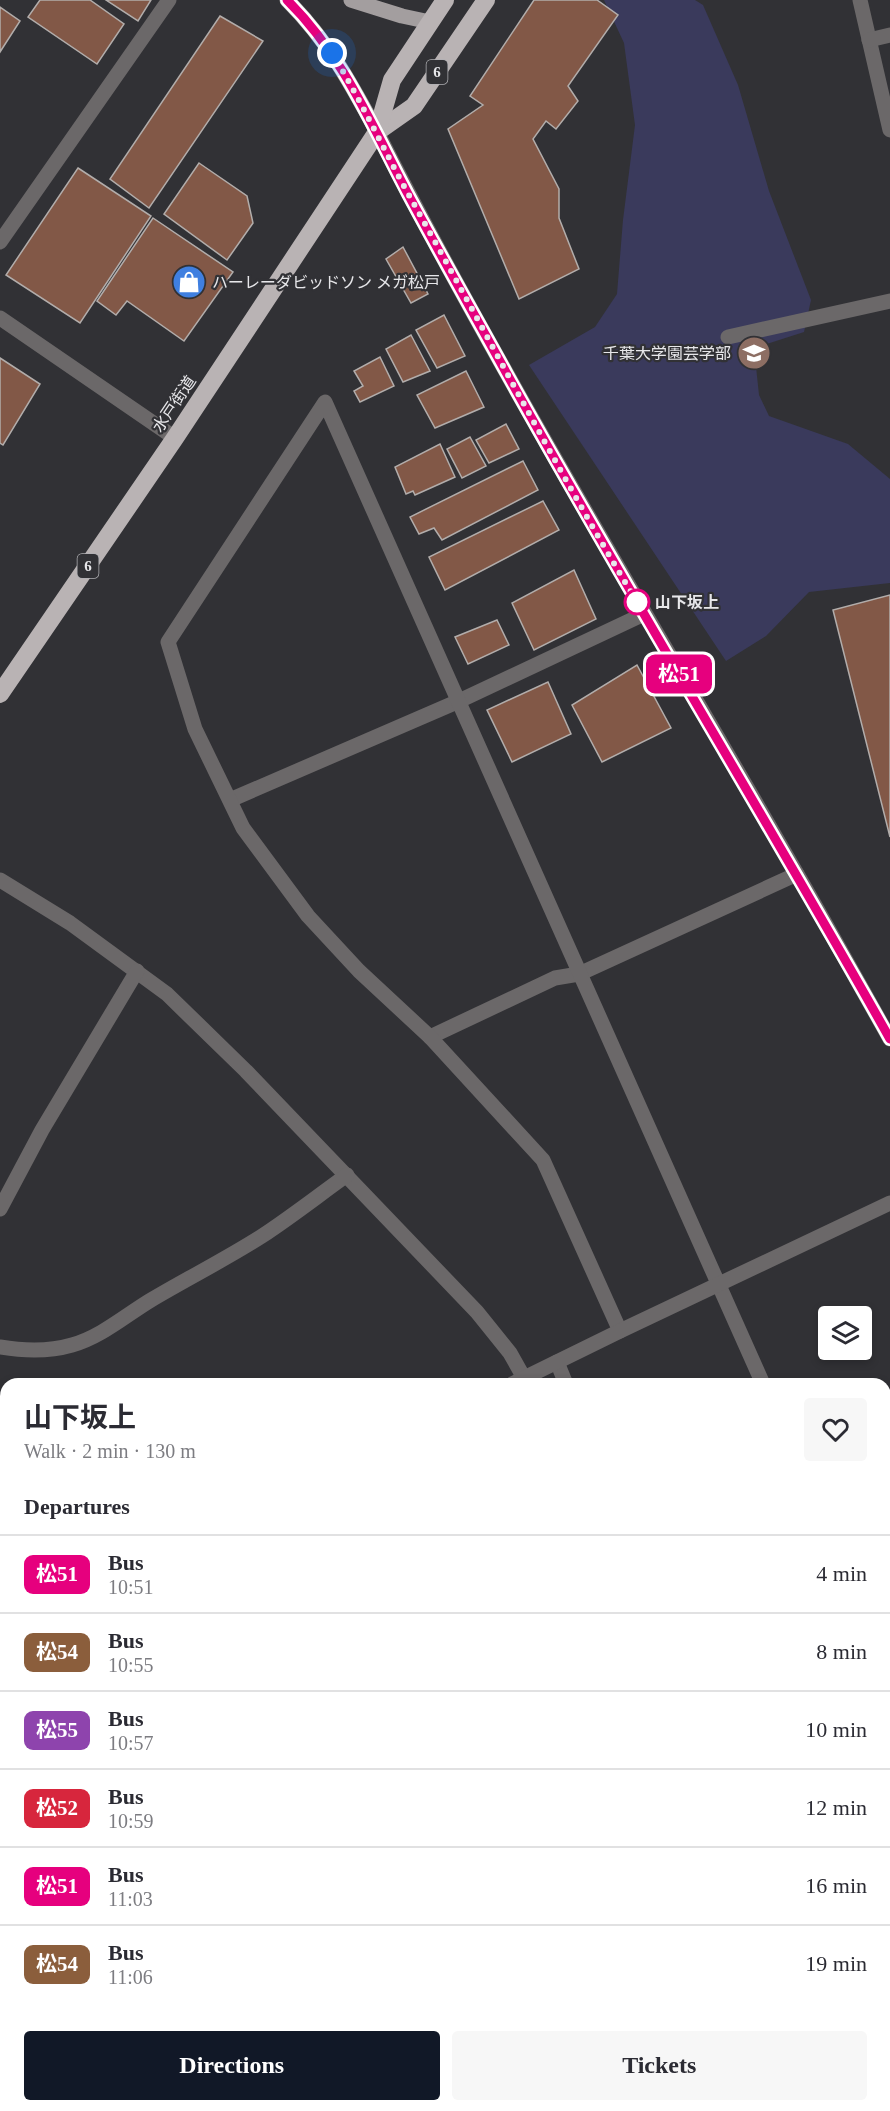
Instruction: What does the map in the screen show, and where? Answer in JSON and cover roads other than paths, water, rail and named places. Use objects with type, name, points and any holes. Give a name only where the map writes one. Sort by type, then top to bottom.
[{"type":"highway","name":"水戸街道","points":[[0,694],[175,438],[377,132],[392,80],[444,0]]},
{"type":"highway","name":"水戸街道","points":[[377,132],[414,106],[486,0]]},
{"type":"main road","points":[[287,0],[310,23],[332,53],[351,82],[377,132]]},
{"type":"main road","points":[[351,0],[430,22]]},
{"type":"street","points":[[0,242],[169,0]]},
{"type":"street","points":[[860,0],[890,130]]},
{"type":"street","points":[[869,40],[890,35]]},
{"type":"street","points":[[377,132],[505,371],[797,874],[890,1039]]},
{"type":"street","points":[[728,337],[890,301]]},
{"type":"street","points":[[0,318],[175,438]]},
{"type":"street","points":[[620,1331],[543,1160],[430,1037],[359,971],[308,916],[243,828],[195,729],[168,642],[325,402],[760,1378]]},
{"type":"street","points":[[230,801],[459,701],[644,614]]},
{"type":"street","points":[[430,1037],[555,978],[579,974],[797,874]]},
{"type":"street","points":[[0,880],[70,923],[167,994],[246,1071],[477,1312],[510,1353],[517,1378]]},
{"type":"street","points":[[0,1209],[42,1130],[137,971]]},
{"type":"street","points":[[0,1347],[18,1350],[50,1350],[73,1345],[93,1337],[152,1299],[208,1269],[262,1235],[347,1175]]},
{"type":"street","points":[[526,1378],[718,1284],[890,1204]]},
{"type":"street","points":[[557,1362],[564,1378]]},
{"type":"place","name":"ハーレーダビッドソン メガ松戸","points":[[189,282]]},
{"type":"place","name":"千葉大学園芸学部","points":[[754,353]]},
{"type":"place","name":"山下坂上","points":[[637,602]]}]
